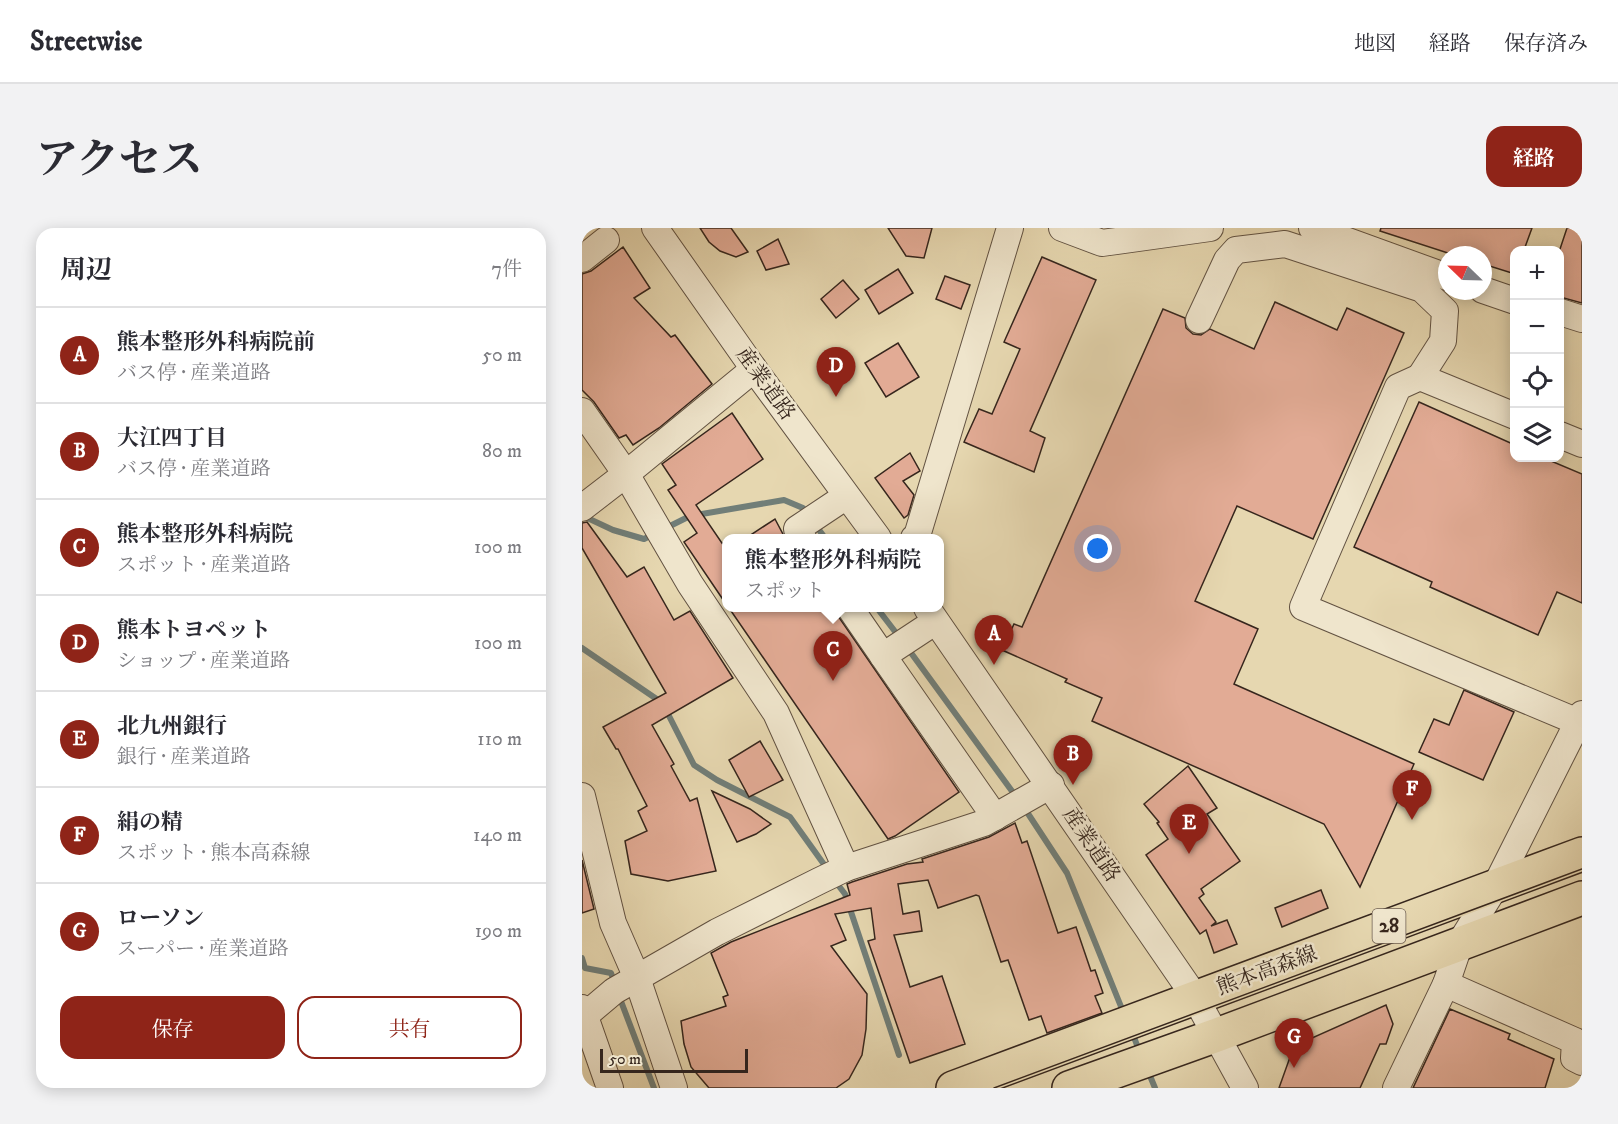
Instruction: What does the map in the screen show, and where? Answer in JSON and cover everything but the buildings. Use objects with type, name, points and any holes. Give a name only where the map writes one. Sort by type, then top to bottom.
[{"type":"main road","name":"熊本高森線","points":[[953,1088],[1582,854]]},
{"type":"main road","name":"熊本高森線","points":[[1069,1088],[1582,898]]},
{"type":"street","name":"産業道路","points":[[655,228],[754,369],[875,534]]},
{"type":"street","points":[[918,534],[1010,228]]},
{"type":"street","points":[[1062,228],[1102,243],[1210,228]]},
{"type":"street","points":[[1312,228],[1438,274]]},
{"type":"street","points":[[582,259],[606,240]]},
{"type":"street","points":[[1199,320],[1227,260],[1236,250],[1285,244],[1422,289],[1445,311],[1443,341],[1420,376],[1398,387],[1302,607],[1580,718],[1495,886],[1460,943],[1446,984],[1396,1088]]},
{"type":"street","points":[[1492,293],[1512,300]]},
{"type":"street","points":[[1564,313],[1582,319]]},
{"type":"street","points":[[582,508],[754,369]]},
{"type":"street","points":[[1420,376],[1510,414]]},
{"type":"street","points":[[582,411],[626,474],[690,584],[776,713],[844,868]]},
{"type":"street","points":[[1564,437],[1582,444]]},
{"type":"street","points":[[800,534],[797,529],[842,499]]},
{"type":"street","points":[[853,612],[995,817]]},
{"type":"street","name":"産業道路","points":[[929,616],[1051,785],[1196,997],[1245,1088]]},
{"type":"street","points":[[883,656],[929,616]]},
{"type":"street","points":[[610,1088],[583,1014],[627,984],[717,932],[844,868],[984,824],[1051,785]]},
{"type":"street","points":[[582,796],[627,984],[674,1088]]},
{"type":"street","points":[[1446,984],[1575,1041],[1574,1058],[1582,1062]]},
{"type":"waterway","points":[[666,528],[690,516],[784,500],[803,508],[808,515]]},
{"type":"waterway","points":[[583,516],[613,530],[644,539],[654,534]]},
{"type":"waterway","points":[[814,523],[822,534]]},
{"type":"waterway","points":[[880,612],[900,638]]},
{"type":"waterway","points":[[906,646],[1017,798]]},
{"type":"waterway","points":[[582,648],[661,702]]},
{"type":"waterway","points":[[666,710],[694,765],[717,780],[790,817],[828,870]]},
{"type":"waterway","points":[[1023,806],[1067,873],[1124,1014]]},
{"type":"waterway","points":[[835,881],[845,894],[899,1055]]},
{"type":"waterway","points":[[582,958],[585,968],[611,973],[615,984]]},
{"type":"waterway","points":[[619,996],[654,1088]]},
{"type":"waterway","points":[[1132,1032],[1140,1053]]},
{"type":"waterway","points":[[1148,1071],[1155,1088]]},
{"type":"tram line","points":[[994,1088],[1582,869]]},
{"type":"place","name":"熊本トヨペット","points":[[836,397]]},
{"type":"place","name":"熊本整形外科病院前","points":[[994,665]]},
{"type":"place","name":"熊本整形外科病院","points":[[833,681]]},
{"type":"place","name":"大江四丁目","points":[[1073,785]]},
{"type":"place","name":"絹の精","points":[[1412,820]]},
{"type":"place","name":"北九州銀行","points":[[1189,854]]},
{"type":"place","name":"ローソン","points":[[1294,1068]]}]
